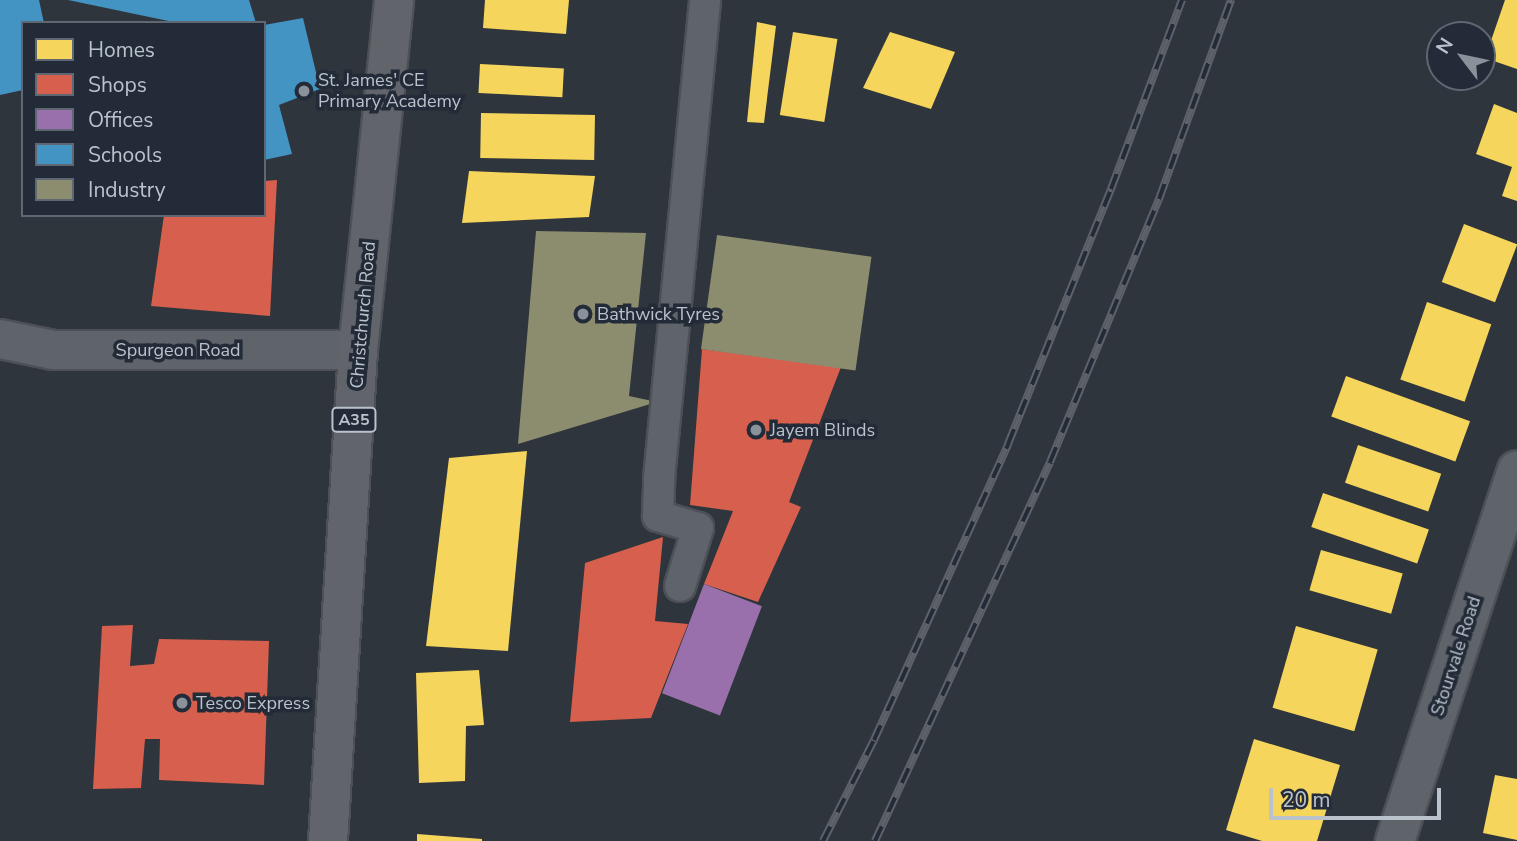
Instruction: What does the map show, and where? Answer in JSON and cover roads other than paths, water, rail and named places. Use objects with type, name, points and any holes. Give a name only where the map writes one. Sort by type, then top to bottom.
[{"type":"main road","name":"Christchurch Road","points":[[328,841],[358,350],[394,0]]},
{"type":"street","name":"Spurgeon Road","points":[[0,339],[53,350],[358,350]]},
{"type":"street","name":"Stourvale Road","points":[[1395,841],[1505,541],[1517,471]]},
{"type":"lane","points":[[680,586],[698,528],[658,516],[659,479],[705,0]]},
{"type":"railway","points":[[823,841],[874,740],[1008,444],[1111,189],[1182,0]]},
{"type":"railway","points":[[875,841],[1050,462],[1159,199],[1231,0]]},
{"type":"place","name":"St. James' CE Primary Academy","points":[[304,91]]},
{"type":"place","name":"Bathwick Tyres","points":[[583,314]]},
{"type":"place","name":"Jayem Blinds","points":[[756,430]]},
{"type":"place","name":"Tesco Express","points":[[182,703]]}]
